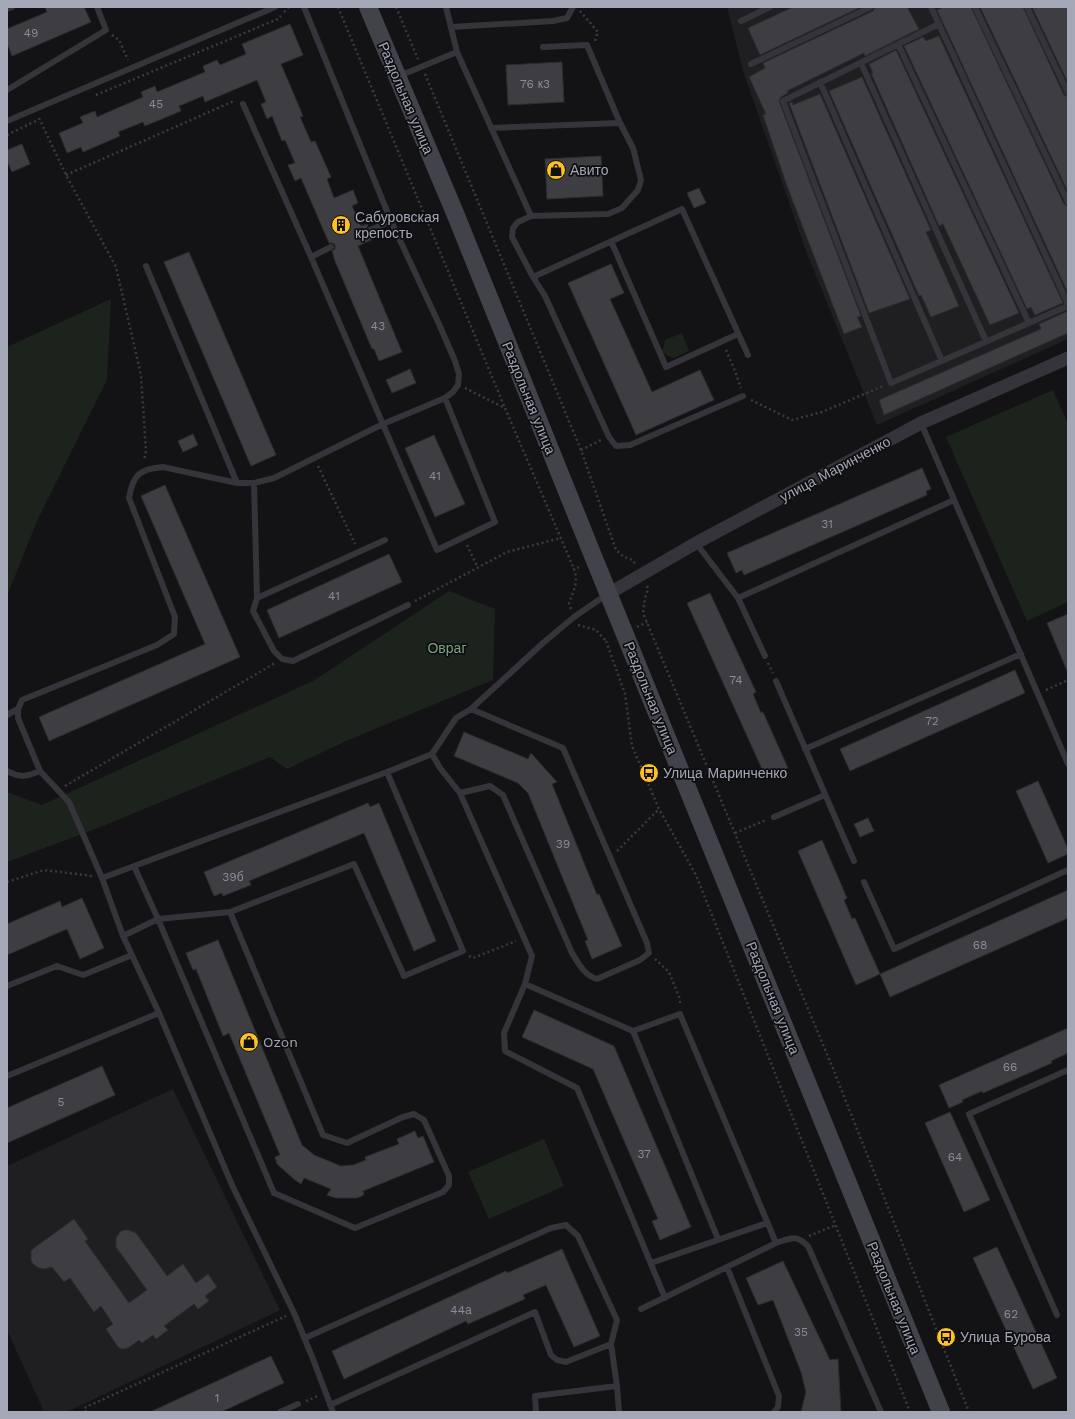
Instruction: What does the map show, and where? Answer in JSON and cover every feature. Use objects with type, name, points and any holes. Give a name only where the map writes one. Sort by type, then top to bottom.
[{"type":"main road","name":"Раздольная улица","points":[[368,7],[458,220],[940,1412]]},
{"type":"street","name":"улица Маринченко","points":[[608,594],[696,543],[921,423],[1068,358]]},
{"type":"lane","points":[[7,9],[12,7]]},
{"type":"lane","points":[[7,90],[106,30],[97,7]]},
{"type":"lane","points":[[7,122],[275,7]]},
{"type":"lane","points":[[304,7],[391,221],[455,361],[459,374],[458,384],[453,392],[445,398],[383,424],[274,478],[254,483],[237,483],[163,467],[142,471],[132,483],[129,498],[175,617],[174,634],[157,645],[22,700],[18,709],[18,718],[40,771],[69,802],[102,878],[123,936],[159,1013],[232,1185],[305,1338],[333,1412]]},
{"type":"lane","points":[[446,7],[457,52],[531,216]]},
{"type":"lane","points":[[451,27],[567,18],[573,7]]},
{"type":"lane","points":[[741,20],[770,7]]},
{"type":"lane","points":[[751,64],[871,7]]},
{"type":"lane","points":[[931,7],[939,24],[1068,305],[891,383],[783,101],[939,24]]},
{"type":"lane","points":[[975,7],[1068,202]]},
{"type":"lane","points":[[1027,7],[1068,93]]},
{"type":"lane","points":[[898,44],[1029,323]]},
{"type":"lane","points":[[543,47],[587,45],[620,123],[633,148],[641,180],[638,190],[622,208],[608,214],[531,216],[518,222],[513,228],[512,237],[545,296],[609,437],[616,446],[630,445],[743,396]]},
{"type":"lane","points":[[397,76],[457,52]]},
{"type":"lane","points":[[861,62],[986,341]]},
{"type":"lane","points":[[820,82],[942,361]]},
{"type":"lane","points":[[243,104],[311,257],[437,550],[495,522],[445,398]]},
{"type":"lane","points":[[491,128],[620,123]]},
{"type":"lane","points":[[533,277],[682,209],[748,355]]},
{"type":"lane","points":[[370,230],[391,221]]},
{"type":"lane","points":[[611,241],[666,367],[738,334]]},
{"type":"lane","points":[[311,257],[331,247]]},
{"type":"lane","points":[[146,266],[237,483]]},
{"type":"lane","points":[[921,423],[1068,764]]},
{"type":"lane","points":[[254,483],[257,598],[253,611],[274,651],[282,659],[293,660],[408,606]]},
{"type":"lane","points":[[738,598],[954,500]]},
{"type":"lane","points":[[257,598],[385,540]]},
{"type":"lane","points":[[696,543],[738,598],[765,656]]},
{"type":"lane","points":[[102,878],[388,772],[432,754],[456,718],[472,709],[543,643],[574,617],[608,594]]},
{"type":"lane","points":[[806,749],[1021,654]]},
{"type":"lane","points":[[776,681],[854,861]]},
{"type":"lane","points":[[7,715],[18,709]]},
{"type":"lane","points":[[460,793],[490,786],[503,795],[572,953],[580,966],[589,976],[597,979],[640,960],[648,953],[648,943],[564,748],[472,709]]},
{"type":"lane","points":[[432,754],[440,768],[460,793],[532,956],[526,984],[504,1033],[505,1051],[577,1088],[665,1298]]},
{"type":"lane","points":[[7,771],[16,775],[26,776],[40,771]]},
{"type":"lane","points":[[123,936],[158,919],[230,912],[354,864],[404,976],[463,951],[388,772]]},
{"type":"lane","points":[[774,817],[825,795]]},
{"type":"lane","points":[[134,866],[158,919],[274,1193],[354,1228],[443,1192],[449,1185],[449,1176],[424,1120],[414,1114],[403,1117],[347,1143],[323,1135],[230,912]]},
{"type":"lane","points":[[864,882],[894,949],[1068,870]]},
{"type":"lane","points":[[7,986],[57,966],[83,974],[132,954]]},
{"type":"lane","points":[[526,984],[633,1031],[680,1014],[776,1243]]},
{"type":"lane","points":[[7,1076],[159,1013]]},
{"type":"lane","points":[[633,1031],[718,1239]]},
{"type":"lane","points":[[1057,1315],[969,1114],[1068,1070]]},
{"type":"lane","points":[[651,1263],[767,1223]]},
{"type":"lane","points":[[305,1338],[551,1228],[566,1225],[578,1236],[617,1320],[611,1344],[619,1412]]},
{"type":"lane","points":[[641,1309],[776,1243],[792,1237],[801,1239],[808,1246],[881,1412]]},
{"type":"lane","points":[[727,1267],[779,1396],[778,1407],[774,1412]]},
{"type":"lane","points":[[330,1405],[535,1312],[551,1355],[557,1360],[566,1362],[611,1344]]},
{"type":"lane","points":[[536,1412],[535,1396],[617,1386]]},
{"type":"lane","points":[[280,1412],[298,1404]]},
{"type":"path","points":[[90,98],[278,19],[289,7]]},
{"type":"path","points":[[338,7],[574,570]]},
{"type":"path","points":[[396,7],[581,450],[616,550]]},
{"type":"path","points":[[577,7],[598,32],[590,53]]},
{"type":"path","points":[[106,30],[119,40],[132,68]]},
{"type":"path","points":[[66,175],[234,101],[243,104]]},
{"type":"path","points":[[35,110],[66,175],[116,267],[141,375],[146,451],[142,471]]},
{"type":"path","points":[[7,135],[40,119]]},
{"type":"path","points":[[727,354],[735,371],[743,396],[792,420],[822,412],[891,383]]},
{"type":"path","points":[[458,384],[505,408]]},
{"type":"path","points":[[581,450],[609,437]]},
{"type":"path","points":[[314,458],[359,552]]},
{"type":"path","points":[[464,537],[478,568]]},
{"type":"path","points":[[408,606],[508,552],[561,538]]},
{"type":"path","points":[[569,603],[578,626],[596,630],[606,641],[625,694],[632,746],[659,808],[696,875],[910,1412]]},
{"type":"path","points":[[606,641],[647,622],[837,1079],[969,1412]]},
{"type":"path","points":[[765,656],[776,681]]},
{"type":"path","points":[[58,790],[282,659]]},
{"type":"path","points":[[1038,694],[1068,680]]},
{"type":"path","points":[[611,857],[659,808]]},
{"type":"path","points":[[735,833],[774,817]]},
{"type":"path","points":[[7,882],[44,870],[102,878]]},
{"type":"path","points":[[463,951],[473,958],[524,937]]},
{"type":"path","points":[[648,953],[669,972],[680,999],[680,1014]]},
{"type":"path","points":[[801,1239],[836,1224]]},
{"type":"path","points":[[86,1412],[84,1408],[294,1313]]},
{"type":"path","points":[[298,1404],[326,1392]]},
{"type":"shaded area","points":[[727,7],[1068,7],[1068,339],[877,425],[807,254],[744,74]]},
{"type":"shaded area","points":[[173,1089],[280,1310],[67,1412],[44,1412],[7,1330],[7,1166]]},
{"type":"green space","points":[[111,299],[107,380],[37,521],[7,596],[7,347]]},
{"type":"green space","points":[[682,333],[689,351],[674,358],[662,352],[665,340]]},
{"type":"green space","points":[[1053,390],[1068,424],[1068,602],[1027,621],[946,437]]},
{"type":"green space","name":"Овраг","points":[[449,591],[495,609],[493,680],[344,742],[287,769],[270,757],[93,830],[7,862],[7,792],[42,805],[313,681]]},
{"type":"green space","points":[[544,1139],[564,1186],[489,1219],[468,1172]]},
{"type":"building","points":[[45,7],[84,7],[91,22],[12,56],[7,43],[7,29],[47,12]]},
{"type":"building","points":[[793,7],[861,7],[760,55],[748,28]]},
{"type":"building","points":[[875,7],[907,7],[919,29],[865,56],[864,53],[787,91],[788,93],[781,97],[779,101],[861,316],[857,317],[862,327],[844,334],[787,186],[763,115],[766,114],[749,77],[765,68],[763,63],[873,11]]},
{"type":"building","points":[[944,7],[971,7],[1064,204],[1068,206],[1068,293],[937,10]]},
{"type":"building","points":[[980,7],[1023,7],[1064,95],[1068,97],[1068,192]]},
{"type":"building","points":[[1032,7],[1068,7],[1068,83]]},
{"type":"building","points":[[290,24],[303,55],[281,64],[303,116],[300,117],[311,142],[315,141],[331,177],[327,179],[334,198],[353,190],[358,203],[352,206],[361,226],[367,224],[368,226],[366,231],[368,234],[372,234],[373,239],[358,246],[402,352],[379,361],[374,349],[372,349],[335,261],[332,251],[335,249],[335,245],[333,243],[329,243],[301,178],[295,181],[288,165],[295,163],[285,140],[282,141],[272,116],[267,119],[261,104],[266,102],[257,80],[205,102],[203,96],[179,106],[181,111],[145,126],[143,122],[118,132],[120,136],[83,152],[81,147],[67,153],[59,133],[83,123],[80,117],[95,111],[97,117],[143,97],[141,92],[155,86],[157,92],[205,72],[203,66],[217,60],[220,65],[246,54],[242,44]]},
{"type":"building","points":[[939,36],[1063,303],[1035,315],[1031,307],[1027,309],[904,46],[923,37],[926,41]]},
{"type":"building","points":[[896,50],[1019,313],[990,325],[943,224],[939,226],[871,73],[873,73],[869,64]]},
{"type":"building","points":[[562,62],[564,102],[508,105],[506,65]]},
{"type":"building","points":[[862,77],[931,230],[926,232],[959,306],[931,317],[921,295],[919,296],[829,91]]},
{"type":"building","points":[[820,94],[910,299],[869,313],[789,103],[792,102],[793,105]]},
{"type":"building","points":[[22,144],[30,164],[12,172],[7,161],[7,150]]},
{"type":"building","points":[[601,156],[603,196],[547,199],[545,159]]},
{"type":"building","points":[[699,188],[706,203],[694,208],[687,193]]},
{"type":"building","points":[[189,252],[276,455],[251,466],[164,262]]},
{"type":"building","points":[[611,264],[624,293],[610,299],[652,392],[700,370],[714,400],[636,435],[568,283]]},
{"type":"building","points":[[1068,311],[1068,333],[884,415],[879,400],[1041,329],[1039,324]]},
{"type":"building","points":[[410,369],[416,383],[392,393],[386,380]]},
{"type":"building","points":[[193,434],[198,445],[183,452],[178,441]]},
{"type":"building","points":[[434,435],[465,504],[435,517],[405,448]]},
{"type":"building","points":[[922,468],[931,489],[926,491],[927,495],[744,575],[742,570],[736,573],[727,553]]},
{"type":"building","points":[[165,485],[240,657],[49,741],[39,717],[205,644],[141,496]]},
{"type":"building","points":[[389,554],[402,582],[279,638],[267,610]]},
{"type":"building","points":[[710,593],[756,692],[753,694],[761,713],[763,712],[788,768],[766,778],[687,603]]},
{"type":"building","points":[[1068,614],[1068,673],[1047,623]]},
{"type":"building","points":[[1015,670],[1025,693],[850,771],[840,749]]},
{"type":"building","points":[[464,732],[528,759],[531,753],[557,782],[552,784],[597,895],[599,894],[622,946],[592,959],[585,941],[588,940],[528,793],[518,783],[454,756]]},
{"type":"building","points":[[1038,781],[1068,849],[1068,854],[1048,863],[1016,791]]},
{"type":"building","points":[[368,803],[370,807],[379,803],[436,941],[414,951],[364,833],[249,881],[251,885],[223,896],[222,893],[214,896],[204,872]]},
{"type":"building","points":[[868,818],[874,831],[860,837],[854,824]]},
{"type":"building","points":[[822,840],[847,898],[844,900],[852,919],[855,918],[880,974],[856,985],[798,851]]},
{"type":"building","points":[[1068,890],[1068,918],[890,997],[880,974]]},
{"type":"building","points":[[82,898],[104,948],[80,959],[67,929],[7,955],[7,924],[60,901],[62,907]]},
{"type":"building","points":[[218,940],[302,1145],[314,1155],[341,1166],[353,1165],[366,1160],[365,1157],[399,1144],[397,1139],[415,1131],[418,1138],[423,1136],[434,1162],[363,1191],[364,1195],[357,1198],[336,1198],[327,1195],[331,1189],[304,1178],[301,1184],[277,1164],[275,1157],[280,1155],[229,1033],[223,1036],[196,969],[193,970],[186,953]]},
{"type":"building","points":[[534,1010],[614,1046],[691,1227],[660,1240],[652,1221],[658,1219],[593,1069],[522,1037]]},
{"type":"building","points":[[1068,1028],[1068,1053],[1051,1061],[1052,1063],[983,1093],[982,1091],[949,1108],[939,1085]]},
{"type":"building","points":[[102,1066],[115,1095],[7,1143],[7,1108]]},
{"type":"building","points":[[950,1112],[990,1200],[964,1212],[925,1123]]},
{"type":"building","points":[[74,1219],[88,1239],[85,1241],[129,1303],[147,1290],[116,1247],[116,1238],[120,1232],[124,1230],[136,1233],[167,1276],[183,1264],[196,1283],[208,1274],[217,1287],[205,1296],[209,1301],[198,1309],[194,1304],[164,1326],[168,1330],[156,1339],[153,1335],[142,1343],[139,1340],[128,1348],[122,1349],[118,1347],[106,1329],[113,1324],[101,1306],[94,1312],[70,1278],[64,1282],[52,1267],[44,1269],[39,1268],[33,1264],[31,1260],[31,1251],[34,1248]]},
{"type":"building","points":[[997,1247],[1057,1378],[1033,1389],[973,1258]]},
{"type":"building","points":[[562,1249],[600,1336],[574,1347],[546,1285],[523,1295],[525,1299],[468,1324],[466,1321],[344,1379],[332,1351],[506,1271],[507,1273]]},
{"type":"building","points":[[783,1261],[830,1360],[838,1359],[841,1412],[801,1412],[806,1392],[801,1372],[773,1300],[758,1305],[746,1278]]},
{"type":"building","points":[[271,1356],[284,1383],[221,1412],[150,1412]]},
{"type":"place","name":"Авито","points":[[556,170]]},
{"type":"place","name":"Сабуровская крепость","points":[[341,225]]},
{"type":"place","name":"Улица Маринченко","points":[[649,773]]},
{"type":"place","name":"Ozon","points":[[249,1042]]},
{"type":"place","name":"Улица Бурова","points":[[946,1337]]}]
